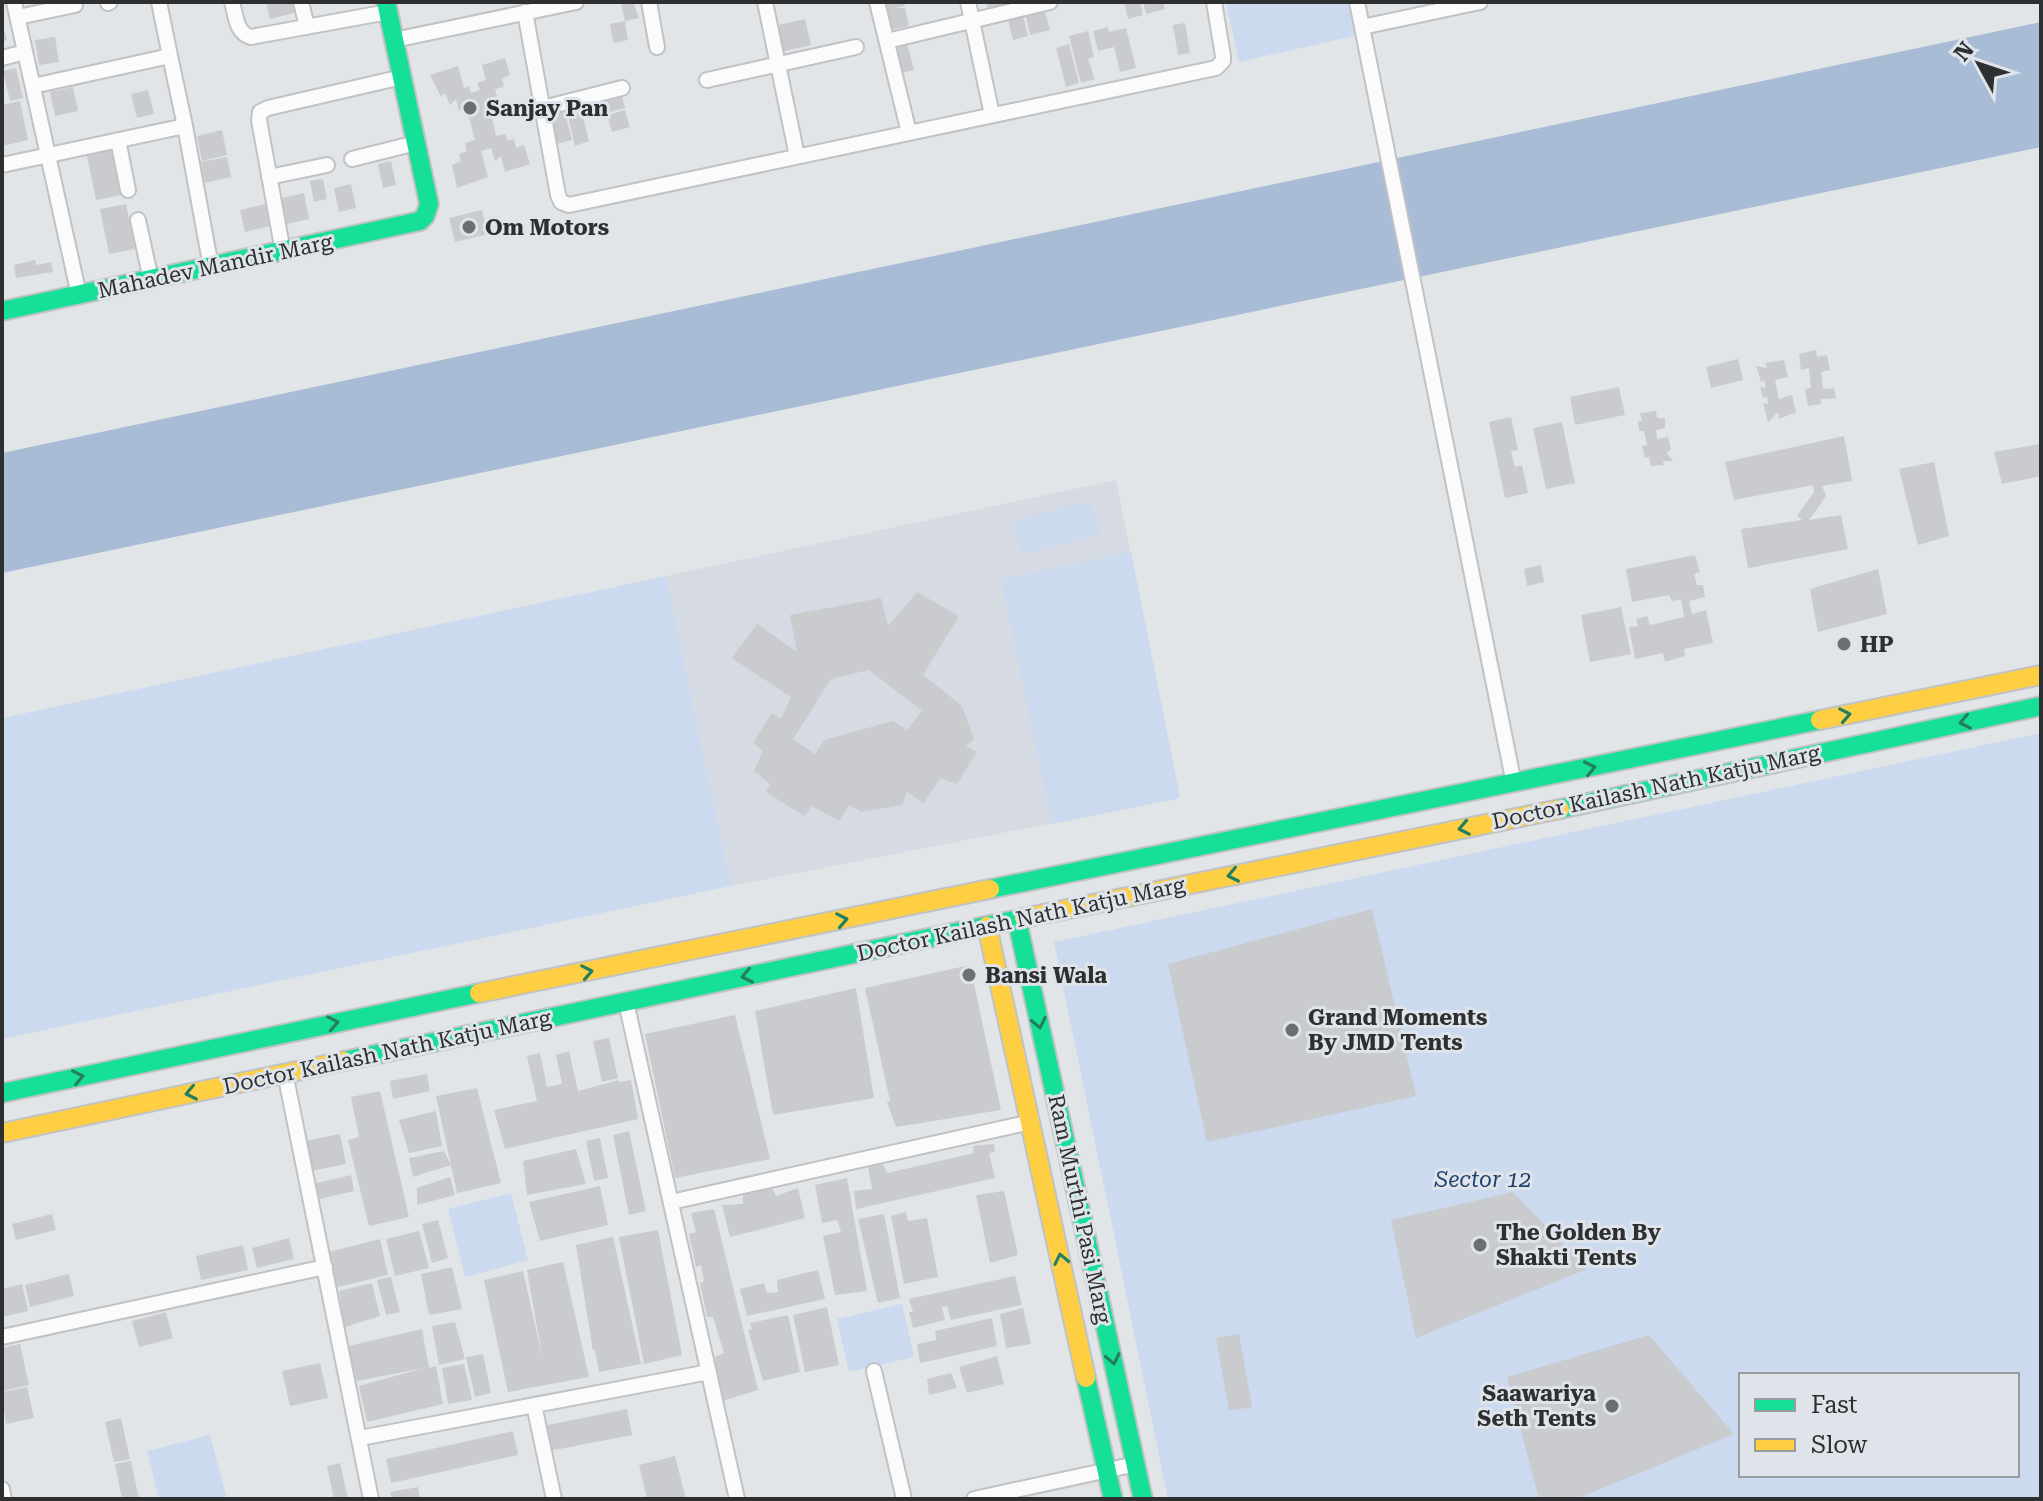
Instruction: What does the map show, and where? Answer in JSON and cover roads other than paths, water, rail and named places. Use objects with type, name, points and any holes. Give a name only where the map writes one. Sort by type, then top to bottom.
[{"type":"main road","points":[[387,7],[416,143]]},
{"type":"main road","name":"Mahadev Mandir Marg","points":[[2,311],[415,224],[425,216],[429,204],[416,143]]},
{"type":"main road","name":"Doctor Kailash Nath Katju Marg","points":[[2,1133],[285,1073],[536,1001],[1302,825],[2041,675]]},
{"type":"main road","name":"Doctor Kailash Nath Katju Marg","points":[[2,1093],[175,1055],[536,1001],[626,1002],[2041,706]]},
{"type":"main road","points":[[1302,825],[1309,860]]},
{"type":"main road","name":"Ram Murthi Pasi Marg","points":[[1017,920],[1143,1499]]},
{"type":"main road","name":"Ram Murthi Pasi Marg","points":[[987,926],[1113,1499]]},
{"type":"street","points":[[159,2],[211,267]]},
{"type":"street","points":[[232,2],[239,29],[247,37],[307,27],[387,7]]},
{"type":"street","points":[[301,2],[307,27]]},
{"type":"street","points":[[394,40],[576,2]]},
{"type":"street","points":[[649,2],[657,47]]},
{"type":"street","points":[[765,2],[797,156]]},
{"type":"street","points":[[877,2],[909,133]]},
{"type":"street","points":[[968,2],[992,115]]},
{"type":"street","points":[[887,41],[1050,2]]},
{"type":"street","points":[[525,12],[558,195],[561,202],[569,205],[1216,68],[1223,61],[1223,56],[1214,2]]},
{"type":"street","points":[[1357,2],[1514,784]]},
{"type":"street","points":[[1362,27],[1480,2]]},
{"type":"street","points":[[75,5],[16,10],[79,295]]},
{"type":"street","points":[[707,80],[856,47]]},
{"type":"street","points":[[2,58],[25,52]]},
{"type":"street","points":[[33,86],[170,56]]},
{"type":"street","points":[[283,252],[260,112],[402,77]]},
{"type":"street","points":[[543,108],[622,88]]},
{"type":"street","points":[[2,165],[185,126]]},
{"type":"street","points":[[118,140],[128,190]]},
{"type":"street","points":[[352,159],[416,143]]},
{"type":"street","points":[[269,177],[327,165]]},
{"type":"street","points":[[138,220],[151,280]]},
{"type":"street","points":[[626,1002],[737,1499]]},
{"type":"street","points":[[285,1073],[371,1499]]},
{"type":"street","points":[[671,1202],[1031,1122]]},
{"type":"street","points":[[2,1337],[325,1267]]},
{"type":"street","points":[[874,1371],[904,1499]]},
{"type":"street","points":[[360,1438],[709,1372]]},
{"type":"street","points":[[534,1405],[554,1499]]},
{"type":"street","points":[[974,1499],[1136,1464]]},
{"type":"street","points":[[2,1489],[4,1499]]},
{"type":"place","name":"Sanjay Pan","points":[[470,108]]},
{"type":"place","name":"Om Motors","points":[[469,227]]},
{"type":"place","name":"HP","points":[[1844,644]]},
{"type":"place","name":"Bansi Wala","points":[[969,975]]},
{"type":"place","name":"Grand Moments By JMD Tents","points":[[1292,1030]]},
{"type":"place","name":"The Golden By Shakti Tents","points":[[1480,1245]]},
{"type":"place","name":"Saawariya Seth Tents","points":[[1612,1406]]},
{"type":"park label","name":"Sector 12","points":[[1483,1179]]}]
